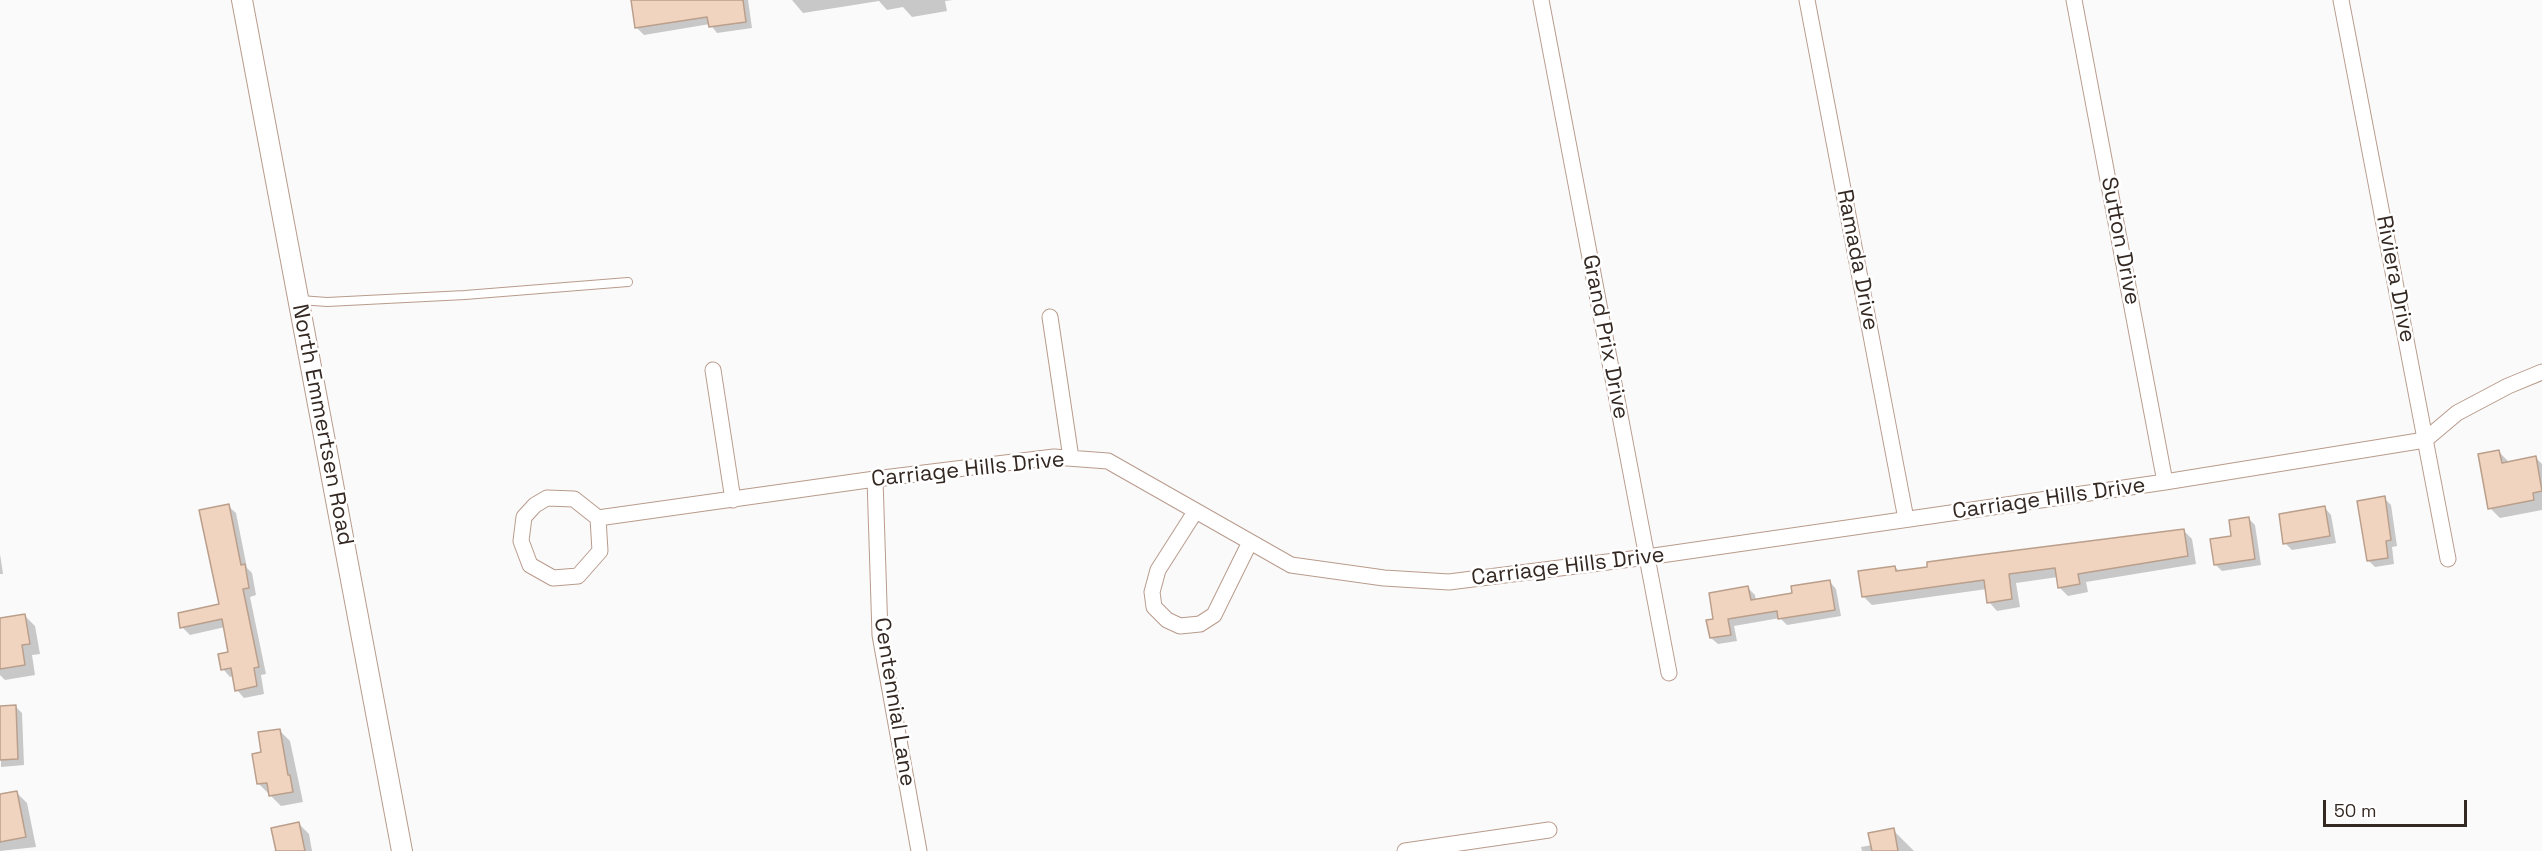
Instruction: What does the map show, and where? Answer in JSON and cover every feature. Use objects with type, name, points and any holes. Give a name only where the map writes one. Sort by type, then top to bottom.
[{"type":"street","name":"North Emmertsen Road","points":[[242,0],[402,851]]},
{"type":"street","name":"Grand Prix Drive","points":[[1541,0],[1669,674]]},
{"type":"street","name":"Ramada Drive","points":[[1808,0],[1906,519]]},
{"type":"street","name":"Sutton Drive","points":[[2075,0],[2165,482]]},
{"type":"street","name":"Riviera Drive","points":[[2341,0],[2448,559]]},
{"type":"street","points":[[1050,317],[1071,458]]},
{"type":"street","points":[[713,370],[733,500]]},
{"type":"street","points":[[2425,440],[2457,413],[2508,386],[2542,372]]},
{"type":"street","name":"Carriage Hills Drive","points":[[598,518],[874,479],[1054,458],[1071,458],[1108,461],[1291,565],[1384,578],[1449,582],[1647,557],[2165,482],[2425,440]]},
{"type":"street","name":"Centennial Lane","points":[[874,479],[880,635],[919,851]]},
{"type":"street","points":[[547,498],[574,499],[598,518],[600,551],[578,576],[553,578],[530,565],[521,541],[524,517],[535,505],[547,498]]},
{"type":"street","points":[[1195,512],[1158,570],[1152,592],[1154,607],[1167,620],[1180,626],[1200,624],[1214,615],[1250,542]]},
{"type":"street","points":[[1405,851],[1549,830]]},
{"type":"lane","points":[[298,300],[327,302],[465,295],[628,282]]},
{"type":"building","points":[[631,0],[743,0],[746,22],[709,27],[707,17],[635,28]]},
{"type":"building","points":[[2499,450],[2502,463],[2536,456],[2542,491],[2533,493],[2534,500],[2488,509],[2478,454]]},
{"type":"building","points":[[2385,496],[2391,540],[2386,541],[2388,558],[2367,561],[2357,501]]},
{"type":"building","points":[[229,504],[241,565],[245,564],[249,588],[243,589],[259,667],[254,668],[257,686],[235,691],[231,668],[221,670],[218,654],[228,652],[222,619],[180,628],[178,613],[219,604],[199,510]]},
{"type":"building","points":[[2325,506],[2330,536],[2283,544],[2279,514]]},
{"type":"building","points":[[2249,517],[2255,559],[2214,565],[2210,539],[2231,536],[2229,520]]},
{"type":"building","points":[[2184,529],[2188,556],[2078,574],[2080,584],[2058,588],[2055,568],[2009,574],[2012,599],[1987,603],[1984,580],[1862,597],[1858,571],[1895,566],[1896,571],[1927,567],[1927,562]]},
{"type":"building","points":[[1830,580],[1835,610],[1778,619],[1777,611],[1728,619],[1731,635],[1710,638],[1706,620],[1713,619],[1709,593],[1748,586],[1751,600],[1792,593],[1791,586]]},
{"type":"building","points":[[25,614],[30,644],[22,645],[25,665],[0,669],[0,618]]},
{"type":"building","points":[[16,705],[18,759],[0,760],[0,706]]},
{"type":"building","points":[[280,729],[293,792],[269,796],[267,783],[257,784],[252,754],[261,752],[258,732]]},
{"type":"building","points":[[17,791],[26,837],[0,842],[0,794]]},
{"type":"building","points":[[299,822],[305,851],[276,851],[271,828]]},
{"type":"building","points":[[1894,828],[1898,851],[1872,851],[1868,833]]}]
